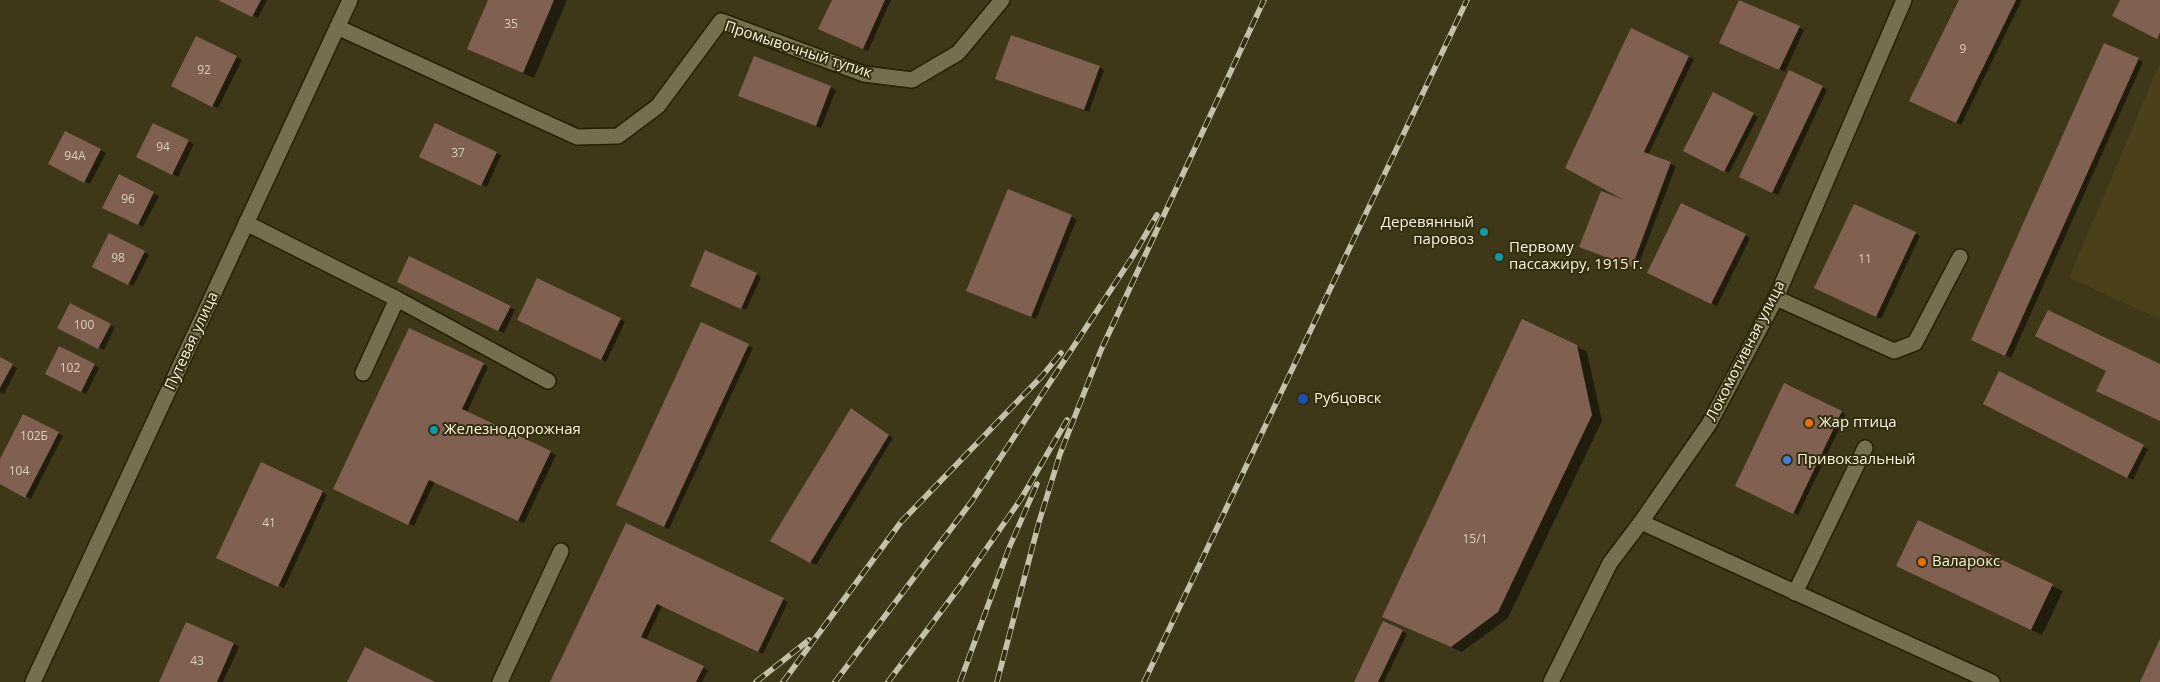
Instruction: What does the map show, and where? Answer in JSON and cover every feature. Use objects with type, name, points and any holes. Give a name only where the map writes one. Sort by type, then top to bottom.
[{"type":"street","name":"Путевая улица","points":[[33,682],[350,0]]},
{"type":"street","name":"Промывочный тупик","points":[[338,27],[577,137],[618,136],[658,106],[721,21],[864,74],[912,80],[958,53],[1002,0]]},
{"type":"street","name":"Локомотивная улица","points":[[1551,682],[1610,563],[1709,424],[1776,298],[1904,0]]},
{"type":"street","points":[[246,223],[397,299],[548,381]]},
{"type":"street","points":[[1776,298],[1894,351],[1915,343],[1960,256]]},
{"type":"street","points":[[363,373],[397,299]]},
{"type":"street","points":[[1795,593],[1865,448]]},
{"type":"street","points":[[1641,522],[1992,682]]},
{"type":"street","points":[[500,682],[561,551]]},
{"type":"shaded area","points":[[2160,63],[2160,319],[2069,278]]},
{"type":"building","points":[[218,0],[261,0],[252,17]]},
{"type":"building","points":[[488,0],[554,0],[523,73],[467,49]]},
{"type":"building","points":[[832,0],[885,0],[863,49],[818,29]]},
{"type":"building","points":[[1739,0],[1800,26],[1779,70],[1719,43]]},
{"type":"building","points":[[1959,0],[2016,0],[1956,123],[1909,101]]},
{"type":"building","points":[[2120,0],[2160,0],[2160,32],[2157,39],[2112,16]]},
{"type":"building","points":[[1631,28],[1689,56],[1644,152],[1671,162],[1632,267],[1579,247],[1601,191],[1624,200],[1565,168]]},
{"type":"building","points":[[1011,35],[1100,66],[1084,110],[995,79]]},
{"type":"building","points":[[196,36],[237,56],[212,107],[171,86]]},
{"type":"building","points":[[2104,43],[2139,58],[2005,356],[1971,340]]},
{"type":"building","points":[[754,56],[831,86],[816,126],[738,96]]},
{"type":"building","points":[[1789,70],[1823,86],[1772,193],[1739,177]]},
{"type":"building","points":[[1713,92],[1754,113],[1724,172],[1683,151]]},
{"type":"building","points":[[153,123],[189,140],[172,175],[136,157]]},
{"type":"building","points":[[435,123],[497,152],[481,186],[419,157]]},
{"type":"building","points":[[65,131],[101,149],[84,183],[48,164]]},
{"type":"building","points":[[119,174],[154,192],[138,225],[102,208]]},
{"type":"building","points":[[1008,189],[1072,215],[1031,317],[966,291]]},
{"type":"building","points":[[1681,203],[1746,234],[1711,304],[1647,273]]},
{"type":"building","points":[[1854,204],[1916,232],[1876,317],[1814,288]]},
{"type":"building","points":[[109,233],[145,251],[128,285],[92,267]]},
{"type":"building","points":[[705,250],[757,273],[741,309],[690,286]]},
{"type":"building","points":[[409,256],[511,306],[498,331],[397,282]]},
{"type":"building","points":[[537,278],[621,318],[601,360],[517,320]]},
{"type":"building","points":[[70,303],[111,324],[98,349],[57,328]]},
{"type":"building","points":[[2048,310],[2160,364],[2160,421],[2096,391],[2106,371],[2035,336]]},
{"type":"building","points":[[1522,319],[1577,345],[1592,415],[1498,612],[1451,647],[1382,617]]},
{"type":"building","points":[[701,322],[749,344],[664,527],[616,505]]},
{"type":"building","name":"Железнодорожная","points":[[409,328],[484,363],[462,409],[551,451],[518,521],[429,480],[408,525],[333,489]]},
{"type":"building","points":[[59,346],[95,364],[81,392],[45,374]]},
{"type":"building","points":[[0,357],[13,364],[0,388]]},
{"type":"building","points":[[1999,371],[2144,445],[2127,478],[1983,404]]},
{"type":"building","points":[[1784,383],[1842,411],[1793,514],[1735,486]]},
{"type":"building","points":[[851,408],[889,435],[810,563],[770,541]]},
{"type":"building","points":[[23,414],[59,432],[25,498],[0,484],[0,459]]},
{"type":"building","points":[[261,462],[323,491],[278,587],[216,558]]},
{"type":"building","points":[[1918,520],[2053,584],[2031,630],[1896,566]]},
{"type":"building","points":[[626,523],[784,598],[758,652],[657,604],[641,637],[704,666],[696,682],[550,682]]},
{"type":"building","points":[[1383,621],[1403,630],[1378,682],[1354,682]]},
{"type":"building","points":[[186,622],[234,643],[217,682],[159,682]]},
{"type":"building","points":[[2160,639],[2160,682],[2140,682]]},
{"type":"building","points":[[365,647],[435,682],[347,682]]},
{"type":"railway","points":[[997,682],[1039,522],[1060,454],[1101,350],[1264,0]]},
{"type":"railway","points":[[1144,682],[1467,0]]},
{"type":"railway","points":[[835,682],[972,501],[1133,256],[1157,215]]},
{"type":"railway","points":[[783,682],[901,522],[1042,376],[1061,353]]},
{"type":"railway","points":[[888,682],[961,585],[1021,499],[1067,420]]},
{"type":"railway","points":[[960,682],[1009,548],[1037,484]]},
{"type":"railway","points":[[756,682],[809,640]]},
{"type":"place","name":"Деревянный паровоз","points":[[1484,232]]},
{"type":"place","name":"Первому пассажиру, 1915 г.","points":[[1499,257]]},
{"type":"place","name":"Рубцовск","points":[[1303,399]]},
{"type":"place","name":"Жар птица","points":[[1809,423]]},
{"type":"place","name":"Железнодорожная","points":[[434,430]]},
{"type":"place","name":"Привокзальный","points":[[1787,460]]},
{"type":"place","name":"Валарокс","points":[[1922,562]]}]
